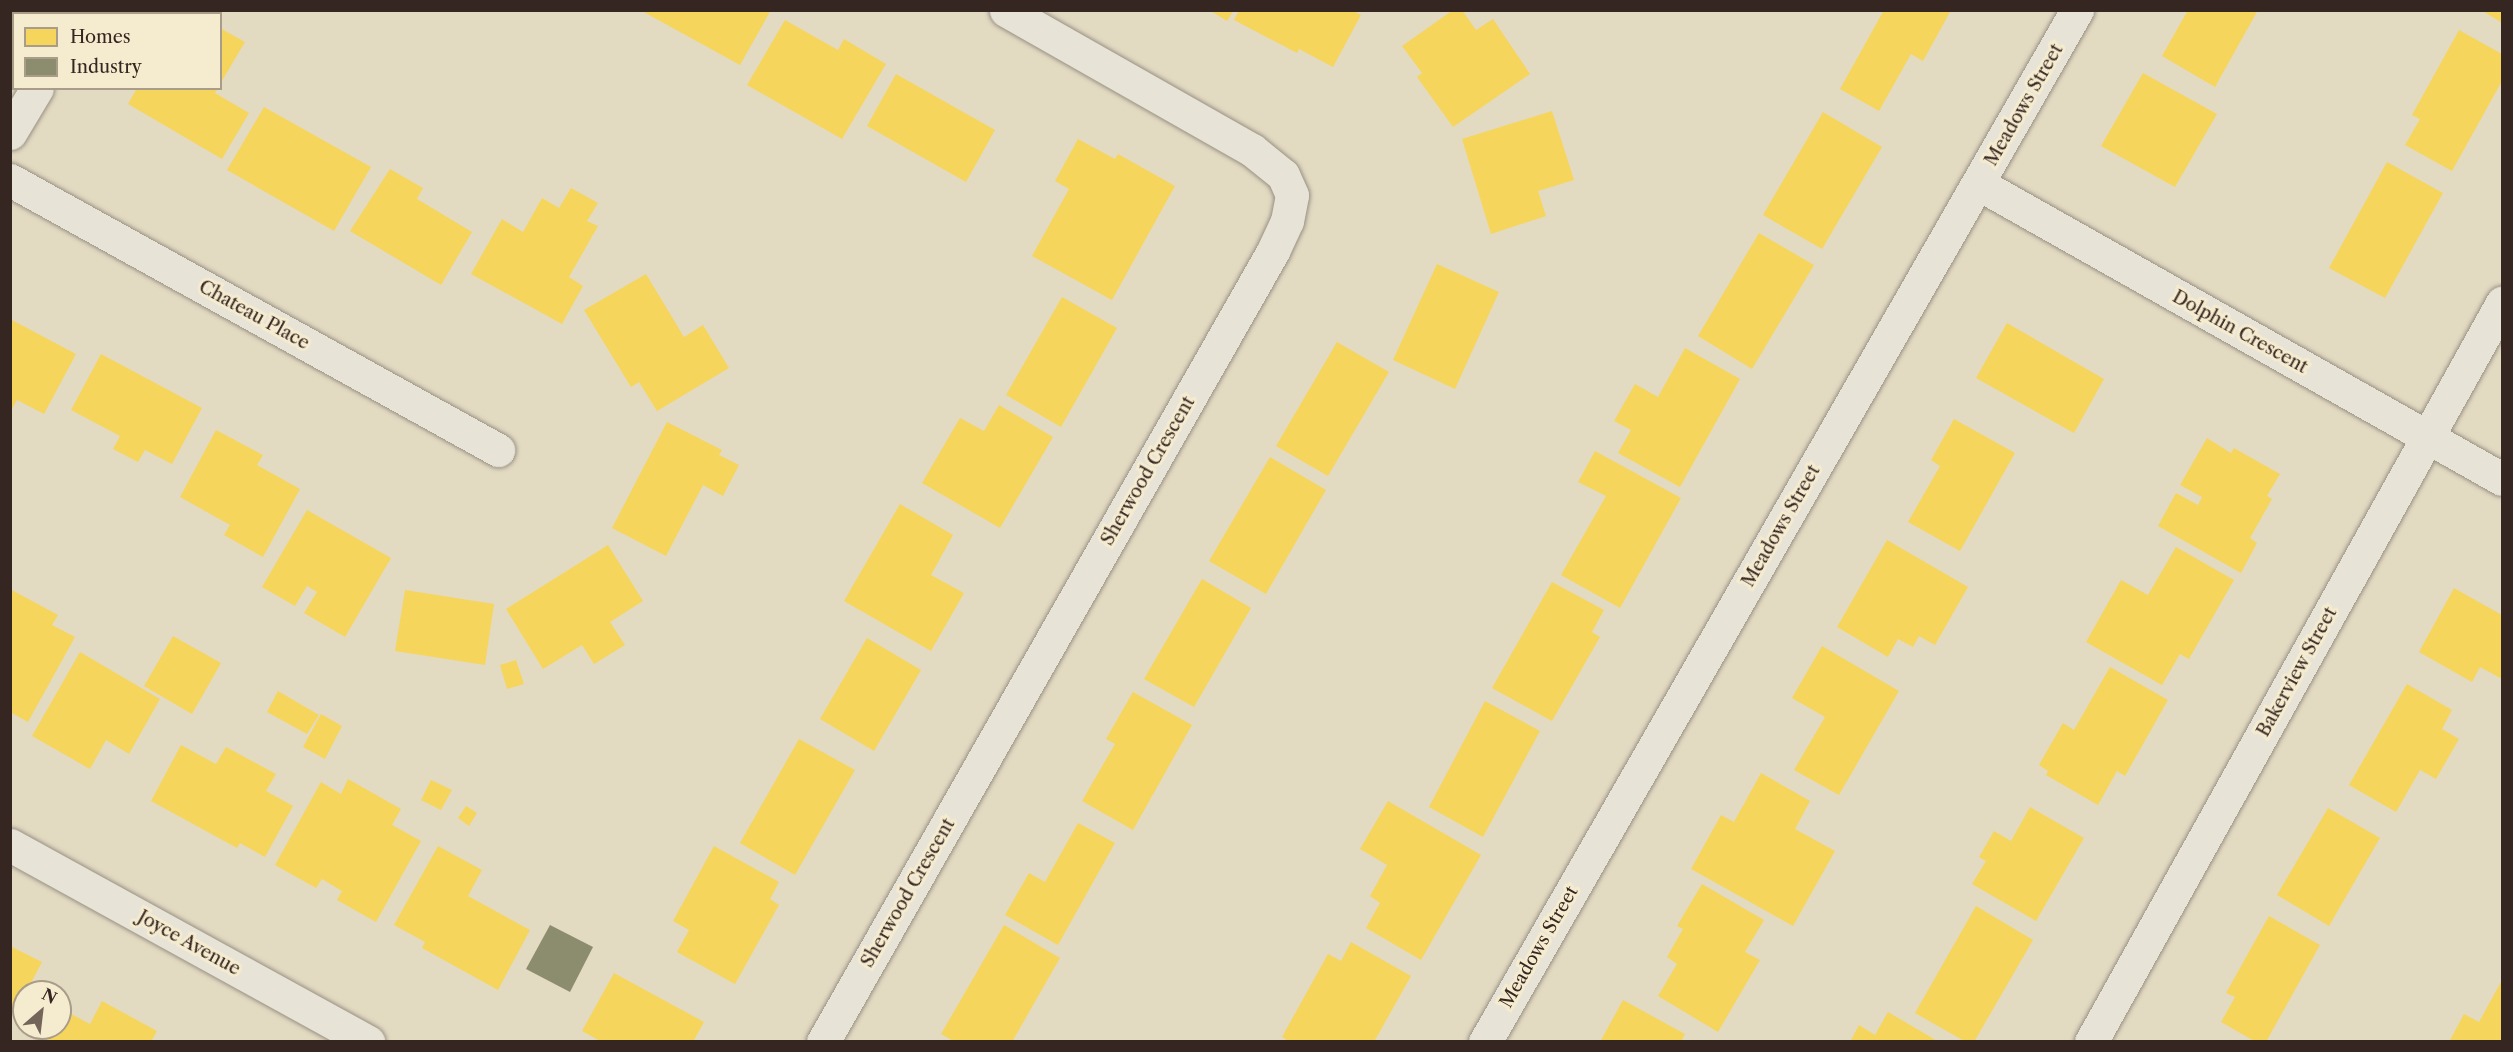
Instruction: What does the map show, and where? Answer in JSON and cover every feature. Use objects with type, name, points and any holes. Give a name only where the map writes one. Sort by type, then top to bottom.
[{"type":"street","name":"Sherwood Crescent","points":[[823,1041],[1273,251],[1287,221],[1292,195],[1283,175],[1252,150],[1006,10]]},
{"type":"street","name":"Meadows Street","points":[[1485,1041],[2077,10]]},
{"type":"street","points":[[10,133],[36,90]]},
{"type":"street","name":"Chateau Place","points":[[10,180],[498,450]]},
{"type":"street","name":"Dolphin Crescent","points":[[1979,184],[2502,479]]},
{"type":"street","name":"Bakerview Street","points":[[2091,1041],[2502,303]]},
{"type":"street","name":"Joyce Avenue","points":[[10,845],[368,1041]]},
{"type":"building: Homes","points":[[640,10],[771,10],[740,65]]},
{"type":"building: Homes","points":[[1209,10],[1234,10],[1227,21]]},
{"type":"building: Homes","points":[[1239,10],[1352,10],[1361,15],[1333,67],[1299,49],[1297,53],[1234,20]]},
{"type":"building: Homes","points":[[1453,10],[1462,10],[1476,30],[1493,19],[1530,74],[1453,127],[1417,77],[1422,73],[1402,46]]},
{"type":"building: Homes","points":[[1884,10],[1950,12],[1923,61],[1911,54],[1879,111],[1840,89]]},
{"type":"building: Homes","points":[[2188,10],[2258,10],[2215,87],[2162,56]]},
{"type":"building: Homes","points":[[2481,10],[2502,10],[2502,23]]},
{"type":"building: Homes","points":[[785,20],[838,50],[844,39],[886,64],[842,139],[747,85]]},
{"type":"building: Homes","points":[[222,29],[245,42],[222,81]]},
{"type":"building: Homes","points":[[2459,30],[2502,54],[2502,81],[2452,171],[2405,145],[2420,119],[2412,115]]},
{"type":"building: Homes","points":[[2143,73],[2217,114],[2175,187],[2101,146]]},
{"type":"building: Homes","points":[[896,74],[995,130],[966,182],[867,126]]},
{"type":"building: Homes","points":[[136,90],[217,90],[215,93],[249,113],[222,159],[128,104]]},
{"type":"building: Homes","points":[[264,107],[371,167],[334,231],[227,170]]},
{"type":"building: Homes","points":[[1552,111],[1574,180],[1538,191],[1546,216],[1491,234],[1462,139]]},
{"type":"building: Homes","points":[[1823,112],[1882,147],[1822,249],[1763,215]]},
{"type":"building: Homes","points":[[1078,139],[1115,159],[1118,154],[1175,186],[1112,300],[1032,256],[1069,189],[1055,181]]},
{"type":"building: Homes","points":[[2387,162],[2443,193],[2385,298],[2329,268]]},
{"type":"building: Homes","points":[[390,169],[423,188],[417,199],[472,232],[441,285],[350,231]]},
{"type":"building: Homes","points":[[571,188],[598,203],[587,221],[598,226],[569,277],[583,286],[562,324],[471,274],[502,219],[523,232],[542,198],[559,208]]},
{"type":"building: Homes","points":[[1759,233],[1814,265],[1752,369],[1698,336]]},
{"type":"building: Homes","points":[[1437,264],[1499,292],[1455,389],[1393,360]]},
{"type":"building: Homes","points":[[646,274],[684,337],[703,325],[729,368],[657,411],[639,382],[631,387],[584,310]]},
{"type":"building: Homes","points":[[1062,297],[1117,328],[1061,427],[1006,395]]},
{"type":"building: Homes","points":[[10,319],[76,354],[44,414],[17,400],[10,412]]},
{"type":"building: Homes","points":[[2007,323],[2104,379],[2074,433],[1976,378]]},
{"type":"building: Homes","points":[[1337,342],[1389,372],[1328,476],[1276,446]]},
{"type":"building: Homes","points":[[1685,348],[1740,379],[1680,487],[1618,453],[1631,430],[1614,421],[1635,384],[1658,397]]},
{"type":"building: Homes","points":[[101,354],[202,408],[172,464],[145,450],[138,462],[113,449],[120,436],[71,410]]},
{"type":"building: Homes","points":[[999,405],[1053,437],[1000,528],[922,483],[960,418],[984,431]]},
{"type":"building: Homes","points":[[1954,419],[2015,453],[1960,551],[1908,522],[1940,466],[1931,460]]},
{"type":"building: Homes","points":[[667,422],[722,450],[719,455],[739,465],[723,496],[703,485],[666,556],[612,528]]},
{"type":"building: Homes","points":[[216,430],[263,455],[257,465],[300,489],[263,557],[224,535],[230,525],[180,497]]},
{"type":"building: Homes","points":[[2207,438],[2231,453],[2234,448],[2280,474],[2267,496],[2272,499],[2250,538],[2257,543],[2241,573],[2158,526],[2176,493],[2198,505],[2202,497],[2180,485]]},
{"type":"building: Homes","points":[[1595,451],[1681,498],[1620,608],[1561,575],[1606,496],[1578,482]]},
{"type":"building: Homes","points":[[1270,457],[1326,490],[1266,594],[1209,561]]},
{"type":"building: Homes","points":[[900,504],[953,535],[931,575],[964,593],[931,651],[844,601]]},
{"type":"building: Homes","points":[[307,510],[391,558],[345,637],[304,613],[317,592],[307,586],[295,606],[262,587]]},
{"type":"building: Homes","points":[[1887,540],[1968,587],[1935,645],[1919,636],[1913,647],[1898,639],[1888,657],[1837,627]]},
{"type":"building: Homes","points":[[608,545],[643,601],[610,622],[625,645],[594,664],[582,645],[543,669],[506,609]]},
{"type":"building: Homes","points":[[2176,547],[2234,580],[2189,659],[2180,654],[2162,685],[2086,642],[2121,580],[2148,595]]},
{"type":"building: Homes","points":[[1202,579],[1251,608],[1194,707],[1144,679]]},
{"type":"building: Homes","points":[[1552,582],[1604,610],[1592,632],[1600,637],[1552,721],[1492,688]]},
{"type":"building: Homes","points":[[2454,588],[2502,615],[2502,679],[2480,667],[2472,682],[2419,652]]},
{"type":"building: Homes","points":[[10,589],[58,615],[52,625],[75,637],[28,722],[10,712]]},
{"type":"building: Homes","points":[[405,590],[494,604],[485,665],[395,651]]},
{"type":"building: Homes","points":[[173,636],[221,663],[192,714],[144,686]]},
{"type":"building: Homes","points":[[867,638],[921,670],[874,751],[820,719]]},
{"type":"building: Homes","points":[[1822,646],[1899,691],[1839,795],[1794,770],[1825,717],[1792,698]]},
{"type":"building: Homes","points":[[80,652],[160,699],[129,754],[106,740],[90,769],[32,736]]},
{"type":"building: Homes","points":[[516,660],[524,684],[507,689],[500,665]]},
{"type":"building: Homes","points":[[2110,667],[2168,700],[2125,776],[2117,771],[2098,805],[2046,775],[2048,771],[2039,765],[2063,723],[2074,730]]},
{"type":"building: Homes","points":[[2407,684],[2452,710],[2442,729],[2459,739],[2436,779],[2420,770],[2396,812],[2349,785]]},
{"type":"building: Homes","points":[[278,691],[319,715],[307,734],[267,712]]},
{"type":"building: Homes","points":[[1133,692],[1192,725],[1133,830],[1082,801],[1115,744],[1106,739]]},
{"type":"building: Homes","points":[[1485,701],[1540,731],[1483,837],[1429,807]]},
{"type":"building: Homes","points":[[321,714],[342,726],[325,759],[303,747]]},
{"type":"building: Homes","points":[[799,739],[855,770],[795,875],[740,843]]},
{"type":"building: Homes","points":[[181,745],[216,764],[226,747],[276,774],[266,791],[293,806],[265,857],[240,843],[237,848],[151,801]]},
{"type":"building: Homes","points":[[1761,773],[1810,801],[1795,829],[1835,851],[1793,926],[1691,869],[1721,815],[1734,822]]},
{"type":"building: Homes","points":[[348,779],[401,809],[392,825],[421,841],[376,922],[337,900],[342,891],[322,879],[316,888],[275,865],[321,782],[341,794]]},
{"type":"building: Homes","points":[[431,780],[452,790],[441,810],[421,800]]},
{"type":"building: Homes","points":[[1388,801],[1481,855],[1421,960],[1366,928],[1380,903],[1370,896],[1387,865],[1360,849]]},
{"type":"building: Homes","points":[[466,806],[477,813],[469,826],[458,818]]},
{"type":"building: Homes","points":[[2030,807],[2084,838],[2036,921],[1972,884],[1986,861],[1979,857],[1994,831],[2011,841]]},
{"type":"building: Homes","points":[[2328,808],[2380,838],[2329,926],[2277,895]]},
{"type":"building: Homes","points":[[1078,823],[1115,843],[1058,945],[1005,915],[1029,873],[1045,882]]},
{"type":"building: Homes","points":[[438,846],[482,870],[468,896],[530,930],[498,990],[422,948],[425,942],[394,925]]},
{"type":"building: Homes","points":[[714,846],[779,882],[770,899],[779,905],[735,984],[677,952],[689,930],[673,921]]},
{"type":"building: Homes","points":[[1702,884],[1764,920],[1745,952],[1760,960],[1718,1032],[1658,996],[1677,964],[1667,957],[1683,929],[1677,926]]},
{"type":"building: Homes","points":[[1976,906],[2033,940],[1974,1042],[1966,1042],[1915,1013]]},
{"type":"building: Homes","points":[[2269,916],[2320,945],[2266,1042],[2256,1042],[2221,1022],[2235,997],[2226,993]]},
{"type":"building: Homes","points":[[1004,925],[1060,958],[1012,1042],[955,1042],[941,1034]]},
{"type":"building: Homes","points":[[1351,942],[1411,976],[1374,1042],[1290,1042],[1282,1037],[1328,954],[1341,961]]},
{"type":"building: Homes","points":[[10,946],[42,962],[32,980],[12,980],[12,1014],[10,1013]]},
{"type":"building: Homes","points":[[614,973],[704,1022],[693,1042],[602,1042],[582,1031]]},
{"type":"building: Homes","points":[[2502,980],[2502,1042],[2449,1042],[2464,1014],[2479,1022]]},
{"type":"building: Homes","points":[[1623,1000],[1685,1034],[1681,1042],[1600,1042]]},
{"type":"building: Homes","points":[[102,1001],[157,1031],[151,1042],[45,1042],[46,1040],[72,1040],[72,1014],[90,1024]]},
{"type":"building: Homes","points":[[1888,1012],[1939,1042],[1850,1042],[1859,1025],[1875,1035]]},
{"type":"building: Industry","points":[[550,925],[593,947],[570,992],[526,969]]}]
